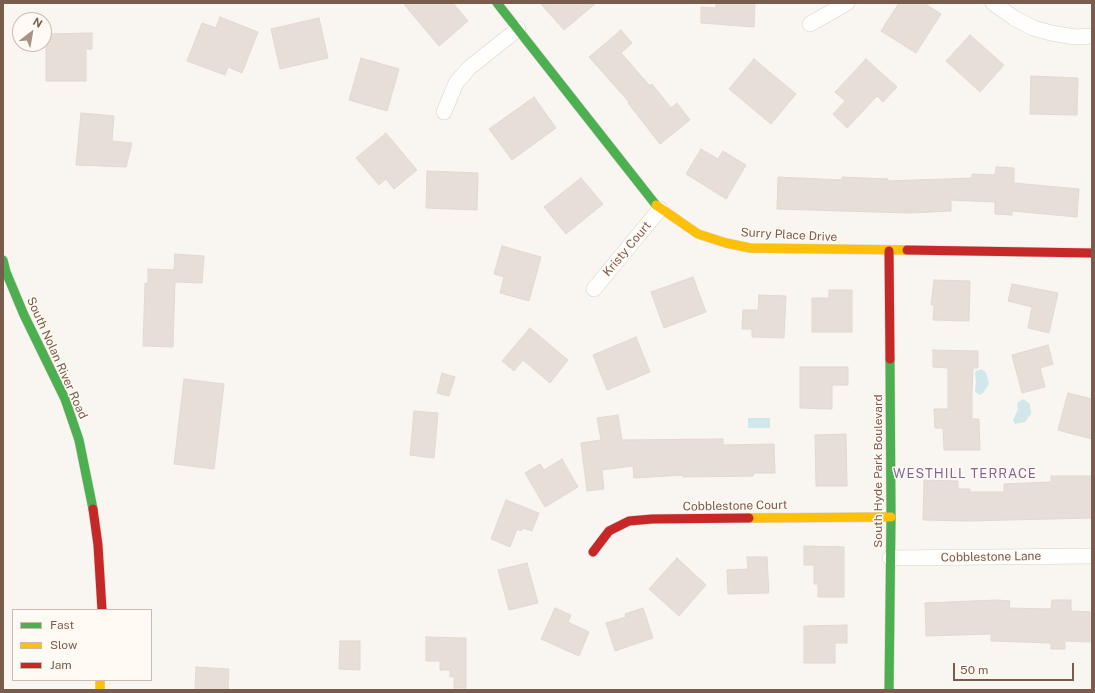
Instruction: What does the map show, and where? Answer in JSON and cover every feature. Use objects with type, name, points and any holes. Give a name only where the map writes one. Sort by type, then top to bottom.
[{"type":"street","name":"Surry Place Drive","points":[[497,3],[651,200],[660,209],[698,234],[726,243],[750,248],[1092,253]]},
{"type":"street","points":[[810,24],[846,3]]},
{"type":"street","points":[[993,3],[1014,18],[1033,28],[1069,36],[1092,36]]},
{"type":"street","points":[[444,112],[456,84],[469,68],[518,29]]},
{"type":"street","name":"Kristy Court","points":[[594,289],[660,209]]},
{"type":"street","name":"South Hyde Park Boulevard","points":[[889,251],[891,517],[889,690]]},
{"type":"street","name":"South Nolan River Road","points":[[3,260],[6,272],[24,315],[65,399],[79,440],[91,491],[98,545],[102,609]]},
{"type":"street","name":"Cobblestone Court","points":[[593,552],[609,531],[629,521],[652,519],[891,517]]},
{"type":"street","name":"Cobblestone Lane","points":[[890,558],[1092,556]]},
{"type":"water","points":[[982,369],[986,373],[989,384],[980,395],[975,392],[975,373],[976,371]]},
{"type":"water","points":[[1023,399],[1030,404],[1031,414],[1025,422],[1015,424],[1013,420],[1018,409],[1017,403]]},
{"type":"water","points":[[748,418],[770,418],[770,428],[748,428]]},
{"type":"building","points":[[403,3],[453,3],[468,21],[439,46]]},
{"type":"building","points":[[540,3],[596,3],[564,30]]},
{"type":"building","points":[[716,3],[755,3],[754,27],[701,23],[701,7],[716,8]]},
{"type":"building","points":[[899,3],[924,3],[941,14],[916,53],[881,31]]},
{"type":"building","points":[[220,17],[258,32],[242,73],[228,67],[225,75],[187,61],[202,23],[216,28]]},
{"type":"building","points":[[319,18],[328,58],[280,69],[271,29]]},
{"type":"building","points":[[621,30],[632,43],[621,53],[650,86],[652,84],[671,108],[677,103],[690,120],[660,144],[628,103],[629,102],[589,57]]},
{"type":"building","points":[[92,33],[92,49],[86,49],[86,81],[46,81],[46,52],[52,52],[52,34]]},
{"type":"building","points":[[970,35],[1004,65],[980,92],[946,61]]},
{"type":"building","points":[[361,58],[399,69],[387,111],[349,100]]},
{"type":"building","points":[[754,59],[796,94],[771,124],[729,89]]},
{"type":"building","points":[[866,59],[897,87],[883,102],[877,96],[847,128],[833,114],[845,101],[835,92]]},
{"type":"building","points":[[1031,76],[1078,78],[1077,115],[1030,114]]},
{"type":"building","points":[[534,97],[556,128],[512,160],[489,129]]},
{"type":"building","points":[[81,113],[114,116],[112,141],[132,143],[126,167],[76,165]]},
{"type":"building","points":[[386,133],[417,170],[394,189],[386,179],[379,185],[356,158]]},
{"type":"building","points":[[701,149],[718,159],[723,151],[746,165],[726,199],[686,174]]},
{"type":"building","points":[[996,167],[1014,168],[1014,183],[1079,189],[1077,217],[1012,211],[1012,215],[995,214],[995,202],[951,200],[951,211],[909,213],[777,209],[778,177],[842,180],[842,177],[888,179],[888,181],[972,178],[972,174],[995,175]]},
{"type":"building","points":[[427,171],[478,173],[477,210],[426,208]]},
{"type":"building","points":[[581,178],[603,204],[566,234],[544,207]]},
{"type":"building","points":[[502,246],[541,257],[529,301],[500,293],[504,277],[494,274]]},
{"type":"building","points":[[175,254],[204,256],[202,283],[175,282],[173,347],[143,346],[145,283],[148,283],[148,269],[174,270]]},
{"type":"building","points":[[693,277],[706,312],[664,328],[651,292]]},
{"type":"building","points":[[934,280],[970,281],[969,321],[933,320],[934,305],[931,305]]},
{"type":"building","points":[[1012,284],[1058,293],[1049,333],[1028,328],[1032,307],[1008,301]]},
{"type":"building","points":[[829,290],[852,290],[852,332],[812,332],[812,298],[829,298]]},
{"type":"building","points":[[759,295],[786,296],[784,338],[752,337],[752,329],[742,329],[743,310],[758,310]]},
{"type":"building","points":[[530,328],[568,360],[550,383],[523,360],[514,371],[502,361]]},
{"type":"building","points":[[636,337],[650,372],[607,390],[593,355]]},
{"type":"building","points":[[1048,345],[1053,364],[1040,368],[1045,387],[1022,393],[1012,355]]},
{"type":"building","points":[[933,350],[978,351],[978,368],[973,368],[972,419],[979,419],[980,450],[944,450],[943,428],[935,428],[934,409],[948,409],[948,368],[933,367]]},
{"type":"building","points":[[800,367],[848,367],[848,385],[832,385],[832,409],[800,408]]},
{"type":"building","points":[[442,373],[455,377],[449,396],[437,393]]},
{"type":"building","points":[[184,379],[224,384],[214,469],[174,464]]},
{"type":"building","points":[[1068,393],[1092,399],[1092,439],[1058,430]]},
{"type":"building","points":[[414,411],[438,413],[434,458],[410,455]]},
{"type":"building","points":[[618,415],[622,440],[723,439],[723,445],[774,444],[775,473],[753,473],[753,476],[683,477],[683,475],[634,478],[633,466],[602,470],[604,489],[587,491],[581,443],[601,440],[597,418]]},
{"type":"building","points":[[846,434],[847,486],[816,486],[815,435]]},
{"type":"building","points":[[562,459],[578,487],[545,507],[525,473],[540,464],[544,470]]},
{"type":"building","points":[[1051,476],[1092,476],[1092,518],[968,521],[923,520],[924,480],[958,481],[958,489],[970,489],[970,492],[1004,492],[1004,484],[1051,482]]},
{"type":"building","points":[[506,500],[539,513],[532,531],[523,528],[521,531],[517,529],[510,547],[491,539]]},
{"type":"building","points":[[804,546],[844,547],[844,597],[818,597],[818,584],[814,584],[814,565],[804,565]]},
{"type":"building","points":[[747,557],[767,557],[769,593],[728,594],[727,570],[748,569]]},
{"type":"building","points":[[677,558],[706,585],[679,616],[649,589]]},
{"type":"building","points":[[527,563],[538,603],[509,610],[498,570]]},
{"type":"building","points":[[997,600],[1010,601],[1009,608],[1051,609],[1052,600],[1071,600],[1071,611],[1090,612],[1090,642],[1065,641],[1065,649],[1051,649],[1051,643],[991,641],[991,634],[926,636],[925,603]]},
{"type":"building","points":[[555,608],[571,615],[568,622],[589,632],[579,656],[541,639]]},
{"type":"building","points":[[643,608],[653,638],[615,651],[606,623],[626,617],[625,614]]},
{"type":"building","points":[[847,625],[847,643],[835,643],[835,663],[804,663],[804,626]]},
{"type":"building","points":[[426,637],[466,638],[466,688],[454,688],[454,676],[450,677],[450,670],[440,670],[440,661],[426,661]]},
{"type":"building","points":[[340,641],[360,641],[360,670],[339,669]]},
{"type":"building","points":[[196,667],[229,669],[228,690],[195,690]]},
{"type":"traffic: fast","points":[[497,3],[656,205]]},
{"type":"traffic: fast","points":[[3,260],[6,272],[24,315],[65,399],[79,440],[93,509]]},
{"type":"traffic: fast","points":[[889,690],[891,517],[890,359]]},
{"type":"traffic: slow","points":[[656,205],[698,234],[726,243],[750,248],[907,250]]},
{"type":"traffic: slow","points":[[749,518],[891,517]]},
{"type":"traffic: slow","points":[[100,681],[100,690]]},
{"type":"traffic: jam","points":[[907,250],[1092,253]]},
{"type":"traffic: jam","points":[[889,251],[890,359]]},
{"type":"traffic: jam","points":[[93,509],[98,545],[102,609]]},
{"type":"traffic: jam","points":[[593,552],[609,531],[629,521],[652,519],[749,518]]},
{"type":"district","name":"WESTHILL TERRACE","points":[[965,474]]}]
